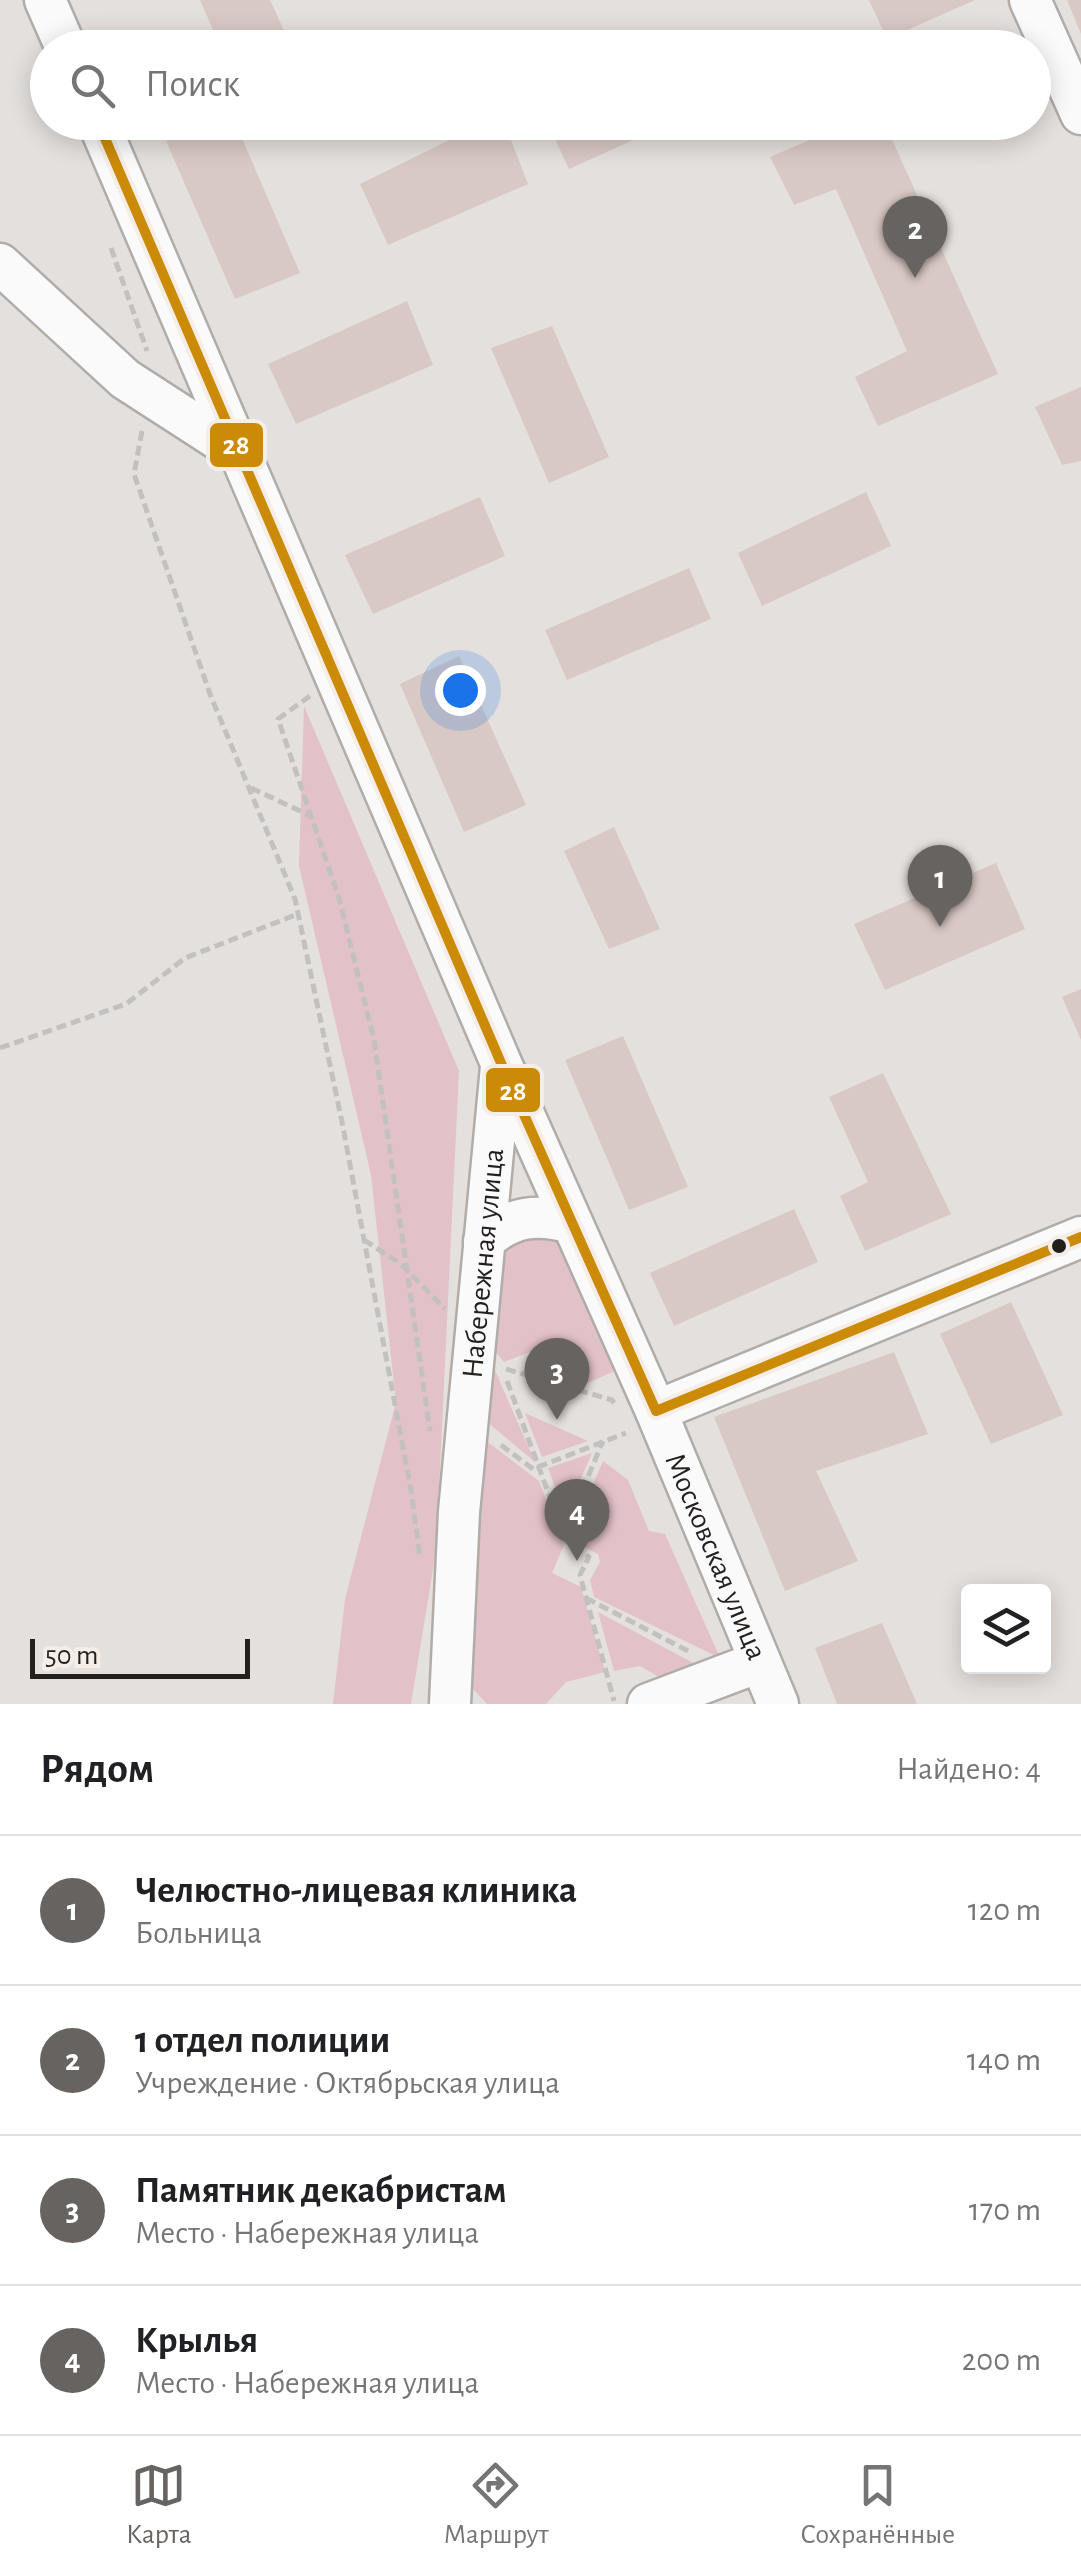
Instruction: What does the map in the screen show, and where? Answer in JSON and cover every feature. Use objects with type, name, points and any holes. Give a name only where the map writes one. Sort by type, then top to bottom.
[{"type":"street","points":[[45,0],[58,30]]},
{"type":"street","points":[[1030,0],[1043,30]]},
{"type":"street","points":[[1051,47],[1081,114]]},
{"type":"street","name":"Набережная улица","points":[[106,140],[502,1063],[459,1512],[450,1704]]},
{"type":"street","points":[[0,264],[125,379],[241,454]]},
{"type":"street","name":"Московская улица","points":[[502,1063],[656,1411],[744,1667],[778,1704]]},
{"type":"street","points":[[484,1241],[500,1226],[519,1218],[556,1218],[572,1223]]},
{"type":"street","points":[[656,1411],[1081,1237]]},
{"type":"street","points":[[648,1704],[744,1667]]},
{"type":"path","points":[[106,234],[146,347],[149,394],[134,474],[210,694],[298,914],[364,1240],[421,1563]]},
{"type":"path","points":[[337,677],[278,719],[339,898],[374,1040],[432,1440]]},
{"type":"path","points":[[248,786],[311,816]]},
{"type":"path","points":[[0,1048],[126,1004],[185,958],[298,914]]},
{"type":"path","points":[[364,1240],[408,1272],[475,1340]]},
{"type":"path","points":[[494,1440],[533,1469],[539,1466],[626,1433],[612,1400],[502,1368],[539,1466],[566,1541],[589,1557],[580,1575],[614,1704]]},
{"type":"path","points":[[563,1534],[604,1441]]},
{"type":"path","points":[[586,1598],[744,1667]]},
{"type":"shaded area","points":[[304,706],[459,1071],[436,1551],[411,1704],[333,1704],[345,1599],[396,1402],[371,1175],[299,866]]},
{"type":"shaded area","points":[[522,1237],[563,1244],[615,1371],[583,1385],[568,1355],[554,1360],[548,1345],[504,1362],[484,1338],[496,1249]]},
{"type":"shaded area","points":[[490,1359],[535,1462],[486,1421]]},
{"type":"shaded area","points":[[525,1413],[588,1441],[542,1457]]},
{"type":"shaded area","points":[[485,1440],[539,1481],[564,1545],[552,1573],[581,1587],[605,1672],[566,1682],[546,1704],[487,1704],[472,1688],[466,1670]]},
{"type":"shaded area","points":[[592,1453],[565,1515],[548,1468]]},
{"type":"shaded area","points":[[603,1461],[628,1480],[649,1531],[665,1534],[720,1658],[594,1597],[590,1580],[600,1562],[598,1554],[578,1544],[573,1531]]},
{"type":"shaded area","points":[[598,1612],[710,1672],[675,1686],[640,1666],[614,1671]]},
{"type":"building","points":[[200,0],[270,0],[284,30],[213,30]]},
{"type":"building","points":[[869,0],[975,0],[907,30],[883,30]]},
{"type":"building","points":[[1067,0],[1081,0],[1081,34]]},
{"type":"building","points":[[243,140],[300,273],[235,299],[166,141]]},
{"type":"building","points":[[449,140],[511,140],[528,184],[388,245],[360,184]]},
{"type":"building","points":[[555,140],[633,140],[569,169]]},
{"type":"building","points":[[810,140],[892,140],[998,374],[878,426],[855,377],[907,351],[836,189],[794,205],[770,157]]},
{"type":"building","points":[[407,301],[433,365],[296,424],[268,364]]},
{"type":"building","points":[[552,326],[609,457],[549,483],[491,348]]},
{"type":"building","points":[[1081,387],[1081,461],[1062,465],[1035,407]]},
{"type":"building","points":[[866,492],[891,546],[762,606],[738,553]]},
{"type":"building","points":[[480,497],[505,556],[373,614],[345,555]]},
{"type":"building","points":[[689,568],[711,619],[567,680],[545,630]]},
{"type":"building","points":[[459,656],[526,805],[464,832],[400,684]]},
{"type":"building","points":[[614,827],[660,929],[609,949],[564,851]]},
{"type":"building","points":[[996,863],[1025,929],[885,990],[854,924]]},
{"type":"building","points":[[1081,989],[1081,1040],[1062,997]]},
{"type":"building","points":[[623,1036],[688,1187],[629,1210],[565,1060]]},
{"type":"building","points":[[883,1073],[951,1214],[865,1251],[840,1196],[868,1182],[829,1097]]},
{"type":"building","points":[[794,1209],[818,1262],[674,1326],[650,1273]]},
{"type":"building","points":[[1011,1302],[1063,1415],[991,1444],[940,1334]]},
{"type":"building","points":[[894,1352],[928,1434],[816,1471],[858,1561],[785,1591],[714,1417]]},
{"type":"building","points":[[882,1623],[917,1704],[837,1704],[815,1648]]},
{"type":"transit line","name":"28","points":[[106,140],[501,1063],[656,1411]]},
{"type":"transit line","name":"28","points":[[656,1411],[1081,1237]]},
{"type":"place","name":"1 отдел полиции","points":[[915,278]]},
{"type":"place","name":"Челюстно-лицевая клиника","points":[[940,927]]},
{"type":"place","name":"Памятник декабристам","points":[[557,1420]]},
{"type":"place","name":"Крылья","points":[[577,1561]]}]
